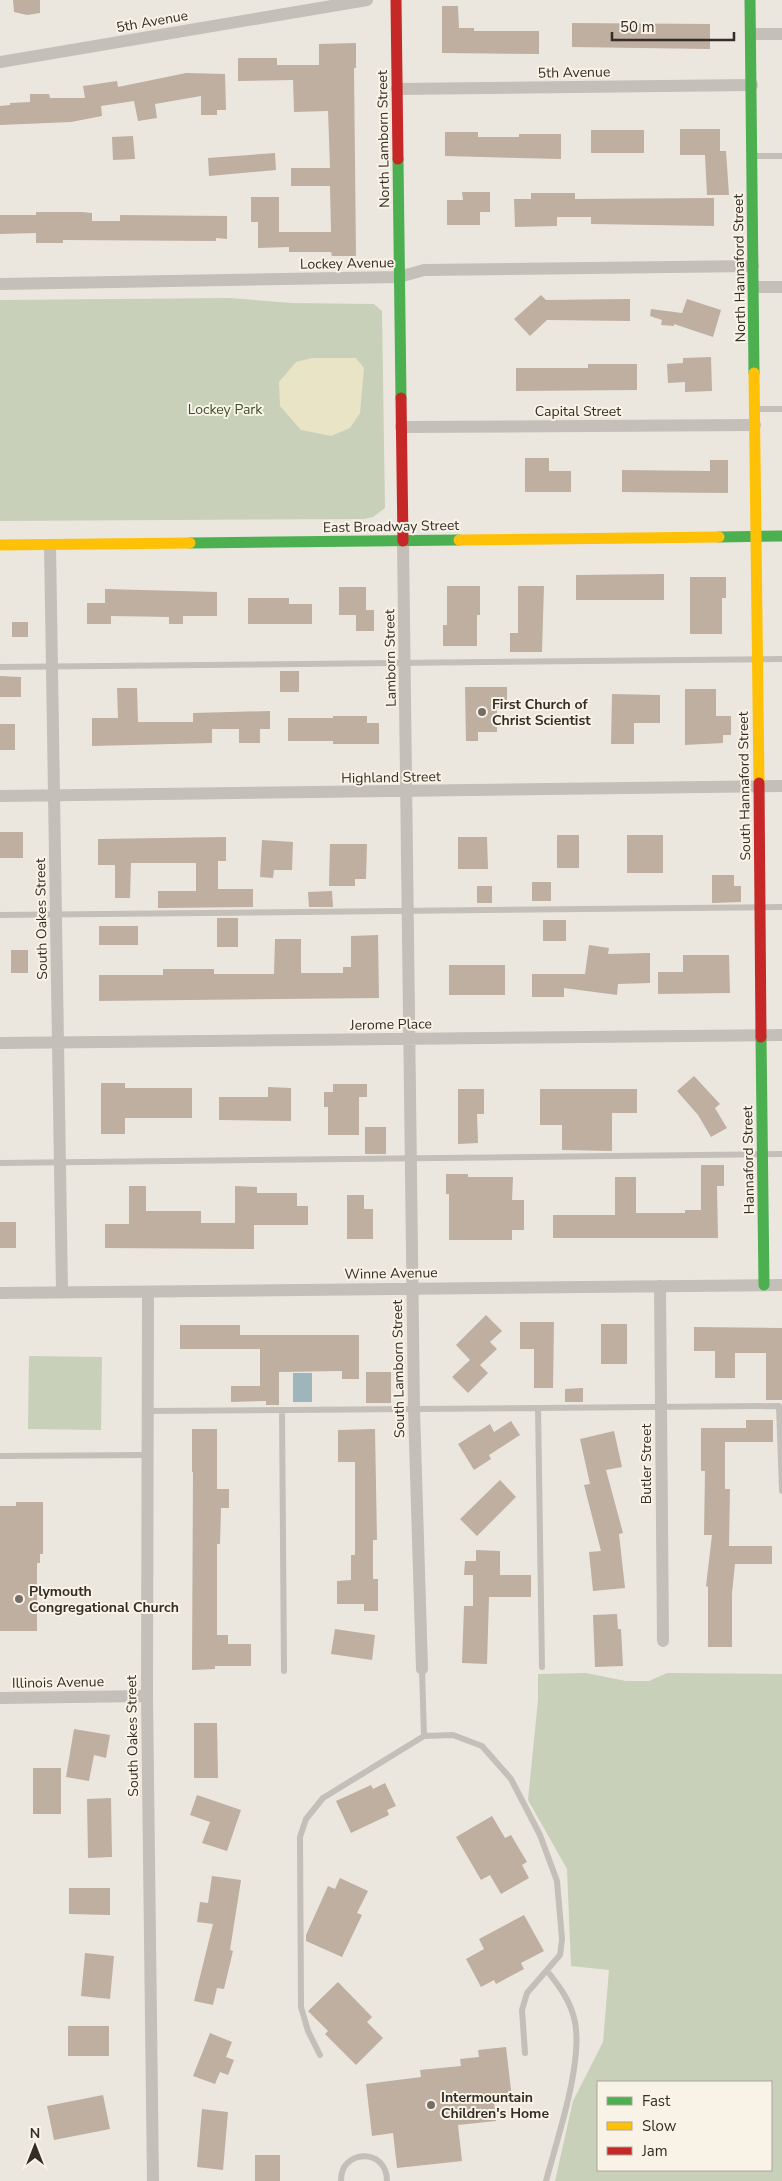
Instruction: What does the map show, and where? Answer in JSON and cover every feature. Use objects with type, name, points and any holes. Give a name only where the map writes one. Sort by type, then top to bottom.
[{"type":"street","name":"5th Avenue","points":[[0,62],[368,0]]},
{"type":"street","name":"North Lamborn Street","points":[[396,0],[399,278]]},
{"type":"street","name":"North Hannaford Street","points":[[750,0],[756,537]]},
{"type":"street","points":[[751,34],[782,34]]},
{"type":"street","name":"5th Avenue","points":[[397,89],[752,85]]},
{"type":"street","name":"Lockey Avenue","points":[[0,284],[399,278],[424,270],[754,266]]},
{"type":"street","name":"Lamborn Street","points":[[399,278],[410,1039]]},
{"type":"street","points":[[754,287],[782,287]]},
{"type":"street","name":"Capital Street","points":[[401,427],[755,425]]},
{"type":"street","name":"East Broadway Street","points":[[0,545],[782,536]]},
{"type":"street","name":"South Hannaford Street","points":[[756,537],[761,1035]]},
{"type":"street","name":"South Oakes Street","points":[[50,545],[62,1292]]},
{"type":"street","name":"Highland Street","points":[[0,796],[782,786]]},
{"type":"street","name":"Hannaford Street","points":[[761,1035],[764,1285]]},
{"type":"street","name":"Jerome Place","points":[[0,1043],[782,1035]]},
{"type":"street","name":"South Lamborn Street","points":[[410,1039],[414,1408],[422,1669]]},
{"type":"street","name":"Winne Avenue","points":[[0,1293],[782,1285]]},
{"type":"street","name":"Butler Street","points":[[660,1286],[662,1641]]},
{"type":"street","name":"South Oakes Street","points":[[148,1292],[147,1696],[153,2181]]},
{"type":"street","name":"Illinois Avenue","points":[[0,1698],[147,1696]]},
{"type":"lane","points":[[752,156],[782,156]]},
{"type":"lane","points":[[755,409],[782,409]]},
{"type":"lane","points":[[0,667],[782,659]]},
{"type":"lane","points":[[0,915],[782,907]]},
{"type":"lane","points":[[0,1163],[412,1160],[782,1154]]},
{"type":"lane","points":[[147,1411],[779,1406],[782,1492]]},
{"type":"lane","points":[[538,1408],[542,1667]]},
{"type":"lane","points":[[282,1410],[284,1671]]},
{"type":"lane","points":[[0,1456],[147,1455]]},
{"type":"lane","points":[[422,1669],[424,1736]]},
{"type":"lane","points":[[320,2055],[308,2031],[301,2007],[300,1838],[306,1819],[323,1798],[424,1736],[453,1735],[482,1746],[512,1779],[540,1835],[557,1880],[562,1938],[560,1955],[548,1972],[527,1993],[522,2010],[525,2053]]},
{"type":"lane","points":[[546,2181],[569,2096],[576,2052],[575,2022],[568,2000],[548,1972]]},
{"type":"lane","points":[[342,2181],[343,2170],[347,2164],[361,2156],[369,2156],[382,2164],[386,2172],[387,2181]]},
{"type":"green space","name":"Lockey Park","points":[[230,298],[292,303],[374,304],[382,311],[385,508],[373,517],[364,519],[0,521],[0,300]]},
{"type":"green space","points":[[29,1356],[102,1357],[101,1430],[28,1429]]},
{"type":"green space","points":[[586,1673],[626,1681],[649,1681],[667,1673],[782,1674],[782,2181],[555,2181],[573,2101],[603,2042],[609,1970],[571,1966],[567,1869],[528,1800],[538,1700],[538,1674]]},
{"type":"sand","points":[[312,358],[356,358],[364,368],[360,413],[350,428],[331,436],[301,430],[280,406],[279,382],[296,362]]},
{"type":"water","points":[[293,1373],[312,1373],[312,1402],[293,1402]]},
{"type":"building","points":[[13,0],[40,0],[40,13],[27,15],[14,12]]},
{"type":"building","points":[[442,6],[458,6],[459,28],[474,28],[474,31],[539,31],[539,54],[442,53]]},
{"type":"building","points":[[572,23],[710,24],[710,49],[572,47]]},
{"type":"building","points":[[356,43],[356,68],[354,68],[356,256],[332,256],[331,252],[289,252],[289,247],[258,248],[258,222],[251,222],[251,197],[279,197],[279,232],[331,232],[330,186],[291,186],[291,168],[330,168],[328,111],[294,112],[293,80],[238,81],[238,58],[277,58],[277,65],[319,65],[319,44]]},
{"type":"building","points":[[186,73],[225,74],[226,110],[217,110],[217,115],[201,115],[201,96],[155,104],[157,118],[138,121],[134,101],[101,106],[102,116],[71,122],[0,125],[0,106],[10,105],[10,103],[30,102],[30,94],[49,94],[50,98],[85,98],[83,86],[117,81],[118,87]]},
{"type":"building","points":[[680,129],[720,129],[720,151],[726,151],[729,195],[707,195],[705,155],[680,155]]},
{"type":"building","points":[[591,130],[644,130],[644,153],[591,153]]},
{"type":"building","points":[[445,132],[478,132],[478,137],[519,137],[519,134],[561,134],[561,159],[445,156]]},
{"type":"building","points":[[133,136],[135,159],[113,160],[112,137]]},
{"type":"building","points":[[275,153],[276,170],[209,176],[208,158]]},
{"type":"building","points":[[462,192],[490,192],[490,212],[480,212],[480,225],[447,225],[447,200],[463,200]]},
{"type":"building","points":[[531,193],[575,193],[575,199],[714,198],[714,226],[591,224],[591,217],[557,217],[557,226],[515,227],[514,199],[531,199]]},
{"type":"building","points":[[36,212],[92,213],[92,221],[120,221],[120,215],[227,216],[227,239],[216,238],[216,241],[63,240],[63,243],[36,243],[36,233],[0,234],[0,215],[36,215]]},
{"type":"building","points":[[541,295],[546,300],[630,299],[630,321],[547,320],[530,336],[514,319]]},
{"type":"building","points":[[687,299],[721,310],[713,337],[674,324],[674,326],[661,325],[662,320],[650,316],[651,309],[682,313]]},
{"type":"building","points":[[711,357],[712,391],[685,392],[685,382],[668,383],[667,364],[683,363],[683,358]]},
{"type":"building","points":[[588,364],[637,364],[637,390],[516,391],[516,368],[588,368]]},
{"type":"building","points":[[525,458],[549,458],[549,471],[571,471],[571,492],[525,492]]},
{"type":"building","points":[[710,460],[728,460],[728,493],[622,492],[622,470],[710,471]]},
{"type":"building","points":[[664,574],[664,600],[576,600],[576,575]]},
{"type":"building","points":[[690,577],[726,577],[726,598],[722,598],[722,634],[690,634]]},
{"type":"building","points":[[447,586],[480,586],[480,615],[477,615],[477,646],[443,646],[443,625],[447,625]]},
{"type":"building","points":[[518,586],[544,586],[542,652],[510,652],[510,633],[518,633]]},
{"type":"building","points":[[339,587],[366,587],[366,610],[374,610],[374,631],[356,631],[356,615],[339,615]]},
{"type":"building","points":[[105,589],[217,592],[217,616],[183,616],[183,624],[169,624],[169,617],[111,616],[111,624],[87,624],[87,603],[105,603]]},
{"type":"building","points":[[248,598],[289,598],[289,604],[312,604],[312,624],[248,624]]},
{"type":"building","points":[[12,622],[28,622],[28,637],[12,637]]},
{"type":"building","points":[[280,671],[299,671],[299,692],[280,692]]},
{"type":"building","points":[[0,676],[21,677],[21,697],[0,697]]},
{"type":"building","points":[[465,687],[507,687],[507,708],[497,708],[497,732],[478,732],[478,741],[466,741]]},
{"type":"building","points":[[117,688],[137,688],[138,722],[193,722],[193,713],[270,711],[270,729],[260,729],[260,743],[239,743],[239,729],[212,729],[212,743],[92,746],[92,718],[118,718]]},
{"type":"building","points":[[685,689],[716,689],[716,716],[731,716],[731,735],[723,735],[723,743],[685,745]]},
{"type":"building","points":[[612,694],[660,695],[660,723],[634,723],[634,744],[611,744]]},
{"type":"building","points":[[333,716],[367,716],[367,723],[379,723],[379,744],[333,744],[333,741],[288,741],[288,718],[333,718]]},
{"type":"building","points":[[0,724],[15,724],[15,750],[0,750]]},
{"type":"building","points":[[0,832],[23,832],[23,858],[0,858]]},
{"type":"building","points":[[557,835],[579,835],[579,868],[557,868]]},
{"type":"building","points":[[627,835],[663,835],[663,873],[627,873]]},
{"type":"building","points":[[226,837],[226,861],[218,861],[218,889],[253,889],[253,907],[158,908],[158,891],[196,891],[196,863],[131,863],[130,898],[115,898],[115,865],[98,865],[98,839]]},
{"type":"building","points":[[458,837],[487,837],[488,869],[458,869]]},
{"type":"building","points":[[262,840],[293,842],[292,870],[274,870],[273,878],[260,877]]},
{"type":"building","points":[[330,844],[367,844],[366,879],[355,879],[355,886],[329,886]]},
{"type":"building","points":[[712,875],[734,875],[734,886],[741,886],[741,902],[712,903]]},
{"type":"building","points":[[532,882],[551,882],[551,901],[532,901]]},
{"type":"building","points":[[477,886],[492,886],[492,903],[477,903]]},
{"type":"building","points":[[332,891],[333,907],[309,907],[308,892]]},
{"type":"building","points":[[217,918],[238,918],[238,947],[217,947]]},
{"type":"building","points":[[543,920],[566,920],[566,941],[543,941]]},
{"type":"building","points":[[99,926],[138,926],[138,945],[99,945]]},
{"type":"building","points":[[378,935],[379,998],[99,1001],[99,975],[163,975],[163,969],[214,969],[214,974],[274,974],[275,939],[301,939],[301,973],[343,973],[343,967],[351,967],[351,936]]},
{"type":"building","points":[[589,945],[609,948],[608,954],[650,953],[650,983],[618,984],[617,995],[564,988],[564,997],[532,997],[532,974],[585,974]]},
{"type":"building","points":[[11,950],[28,950],[28,973],[11,973]]},
{"type":"building","points":[[683,955],[729,955],[730,993],[658,994],[658,972],[683,972]]},
{"type":"building","points":[[449,965],[505,965],[505,995],[449,995]]},
{"type":"building","points":[[694,1076],[720,1104],[715,1108],[727,1128],[711,1137],[698,1115],[677,1091]]},
{"type":"building","points":[[101,1083],[125,1083],[125,1088],[192,1088],[192,1118],[125,1118],[125,1134],[101,1134]]},
{"type":"building","points":[[333,1084],[367,1084],[367,1097],[359,1097],[359,1135],[328,1135],[328,1107],[324,1107],[324,1092],[333,1092]]},
{"type":"building","points":[[268,1087],[291,1088],[291,1121],[219,1120],[219,1097],[268,1097]]},
{"type":"building","points":[[458,1089],[484,1089],[484,1114],[477,1114],[478,1143],[458,1144]]},
{"type":"building","points":[[540,1089],[637,1089],[637,1113],[612,1113],[612,1151],[562,1150],[562,1125],[540,1125]]},
{"type":"building","points":[[365,1127],[386,1127],[386,1154],[365,1154]]},
{"type":"building","points":[[701,1165],[724,1165],[724,1186],[717,1186],[718,1238],[553,1238],[553,1215],[615,1215],[615,1177],[636,1177],[636,1213],[685,1213],[685,1210],[701,1210]]},
{"type":"building","points":[[446,1174],[468,1174],[468,1177],[513,1177],[512,1200],[524,1200],[524,1230],[512,1230],[512,1240],[449,1240],[449,1194],[446,1194]]},
{"type":"building","points":[[129,1186],[146,1186],[146,1211],[201,1211],[201,1223],[235,1223],[235,1186],[257,1187],[257,1193],[297,1193],[297,1206],[308,1206],[308,1225],[254,1225],[254,1249],[105,1248],[105,1224],[129,1224]]},
{"type":"building","points":[[347,1195],[364,1195],[364,1209],[373,1209],[373,1239],[347,1239]]},
{"type":"building","points":[[0,1222],[16,1222],[16,1248],[0,1248]]},
{"type":"building","points":[[486,1315],[502,1331],[490,1342],[497,1349],[480,1365],[488,1373],[468,1393],[452,1377],[470,1360],[456,1345]]},
{"type":"building","points":[[520,1322],[554,1322],[553,1388],[534,1388],[534,1349],[520,1349]]},
{"type":"building","points":[[601,1324],[627,1324],[627,1364],[601,1364]]},
{"type":"building","points":[[180,1325],[240,1325],[240,1335],[359,1335],[359,1379],[342,1379],[342,1371],[279,1372],[279,1405],[266,1405],[266,1401],[231,1402],[231,1386],[260,1386],[260,1349],[180,1349]]},
{"type":"building","points":[[694,1327],[782,1328],[782,1400],[766,1400],[766,1353],[735,1353],[735,1378],[715,1378],[715,1351],[694,1351]]},
{"type":"building","points":[[366,1372],[391,1372],[391,1403],[366,1403]]},
{"type":"building","points":[[583,1388],[583,1402],[565,1402],[565,1389]]},
{"type":"building","points":[[746,1420],[773,1420],[773,1442],[725,1442],[725,1489],[730,1489],[729,1546],[772,1546],[772,1564],[735,1564],[732,1593],[732,1647],[708,1647],[708,1587],[706,1586],[712,1535],[704,1535],[705,1471],[701,1471],[701,1428],[746,1428]]},
{"type":"building","points":[[511,1421],[520,1435],[489,1455],[491,1459],[474,1470],[458,1444],[490,1424],[494,1432]]},
{"type":"building","points":[[192,1429],[217,1429],[217,1489],[229,1489],[229,1508],[221,1508],[220,1544],[217,1544],[217,1635],[228,1635],[228,1644],[251,1644],[251,1666],[215,1666],[215,1669],[192,1670]]},
{"type":"building","points":[[375,1429],[377,1540],[373,1540],[373,1579],[378,1579],[378,1611],[364,1611],[364,1604],[337,1604],[337,1581],[351,1580],[351,1555],[355,1555],[355,1462],[338,1462],[338,1430]]},
{"type":"building","points":[[614,1431],[622,1467],[606,1470],[623,1533],[619,1534],[625,1588],[593,1591],[589,1552],[601,1551],[584,1485],[590,1484],[580,1439]]},
{"type":"building","points":[[500,1480],[516,1497],[477,1536],[460,1519]]},
{"type":"building","name":"Plymouth Congregational Church","points":[[16,1502],[43,1502],[43,1554],[40,1554],[40,1563],[37,1563],[37,1631],[0,1631],[0,1506],[16,1506]]},
{"type":"building","points":[[476,1550],[500,1551],[500,1575],[531,1575],[531,1597],[489,1597],[487,1664],[462,1663],[464,1606],[473,1606],[473,1575],[464,1575],[465,1561],[476,1561]]},
{"type":"building","points":[[617,1614],[618,1629],[621,1629],[623,1666],[595,1667],[593,1615]]},
{"type":"building","points":[[335,1629],[375,1635],[372,1660],[331,1654]]},
{"type":"building","points":[[194,1723],[217,1723],[218,1778],[194,1778]]},
{"type":"building","points":[[74,1729],[110,1735],[106,1758],[94,1755],[89,1781],[66,1777]]},
{"type":"building","points":[[33,1768],[61,1768],[61,1814],[33,1814]]},
{"type":"building","points":[[385,1783],[396,1806],[387,1810],[389,1815],[351,1833],[336,1801],[371,1785],[373,1789]]},
{"type":"building","points":[[197,1795],[241,1810],[227,1851],[202,1843],[210,1822],[190,1815]]},
{"type":"building","points":[[111,1798],[112,1857],[88,1858],[87,1799]]},
{"type":"building","points":[[492,1816],[505,1838],[511,1835],[527,1862],[522,1865],[529,1878],[501,1894],[490,1875],[481,1880],[456,1837]]},
{"type":"building","points":[[212,1876],[241,1880],[230,1950],[233,1951],[224,1989],[217,1988],[213,2005],[194,2001],[213,1924],[197,1922],[200,1902],[208,1903]]},
{"type":"building","points":[[340,1878],[368,1891],[357,1913],[362,1915],[342,1957],[306,1941],[306,1935],[328,1886],[335,1889]]},
{"type":"building","points":[[69,1888],[110,1888],[110,1915],[69,1914]]},
{"type":"building","points":[[524,1915],[544,1951],[521,1963],[524,1969],[496,1984],[494,1980],[481,1987],[466,1959],[484,1949],[479,1939]]},
{"type":"building","points":[[85,1953],[114,1956],[110,1999],[81,1996]]},
{"type":"building","points":[[338,1982],[372,2017],[367,2022],[383,2038],[356,2065],[325,2034],[328,2031],[308,2011]]},
{"type":"building","points":[[68,2026],[109,2026],[109,2056],[68,2056]]},
{"type":"building","points":[[210,2033],[232,2042],[226,2057],[234,2060],[228,2075],[220,2072],[215,2084],[193,2076]]},
{"type":"building","name":"Intermountain Children's Home","points":[[506,2047],[512,2098],[494,2101],[496,2121],[458,2125],[462,2161],[397,2168],[393,2133],[372,2136],[366,2084],[421,2077],[420,2070],[461,2066],[460,2059],[479,2057],[478,2050]]},
{"type":"building","points":[[103,2095],[110,2129],[54,2140],[47,2106]]},
{"type":"building","points":[[202,2109],[228,2112],[223,2170],[197,2167]]},
{"type":"building","points":[[255,2155],[280,2155],[280,2181],[255,2181]]},
{"type":"traffic: fast","points":[[750,0],[754,373]]},
{"type":"traffic: fast","points":[[398,159],[401,398]]},
{"type":"traffic: fast","points":[[719,537],[782,536]]},
{"type":"traffic: fast","points":[[190,543],[459,540]]},
{"type":"traffic: fast","points":[[761,1037],[764,1285]]},
{"type":"traffic: slow","points":[[754,373],[759,783]]},
{"type":"traffic: slow","points":[[459,540],[719,537]]},
{"type":"traffic: slow","points":[[0,545],[190,543]]},
{"type":"traffic: jam","points":[[396,0],[398,159]]},
{"type":"traffic: jam","points":[[401,398],[403,541]]},
{"type":"traffic: jam","points":[[759,783],[761,1037]]},
{"type":"place","name":"First Church of Christ Scientist","points":[[482,712]]},
{"type":"place","name":"Plymouth Congregational Church","points":[[19,1599]]},
{"type":"place","name":"Intermountain Children's Home","points":[[431,2105]]}]
